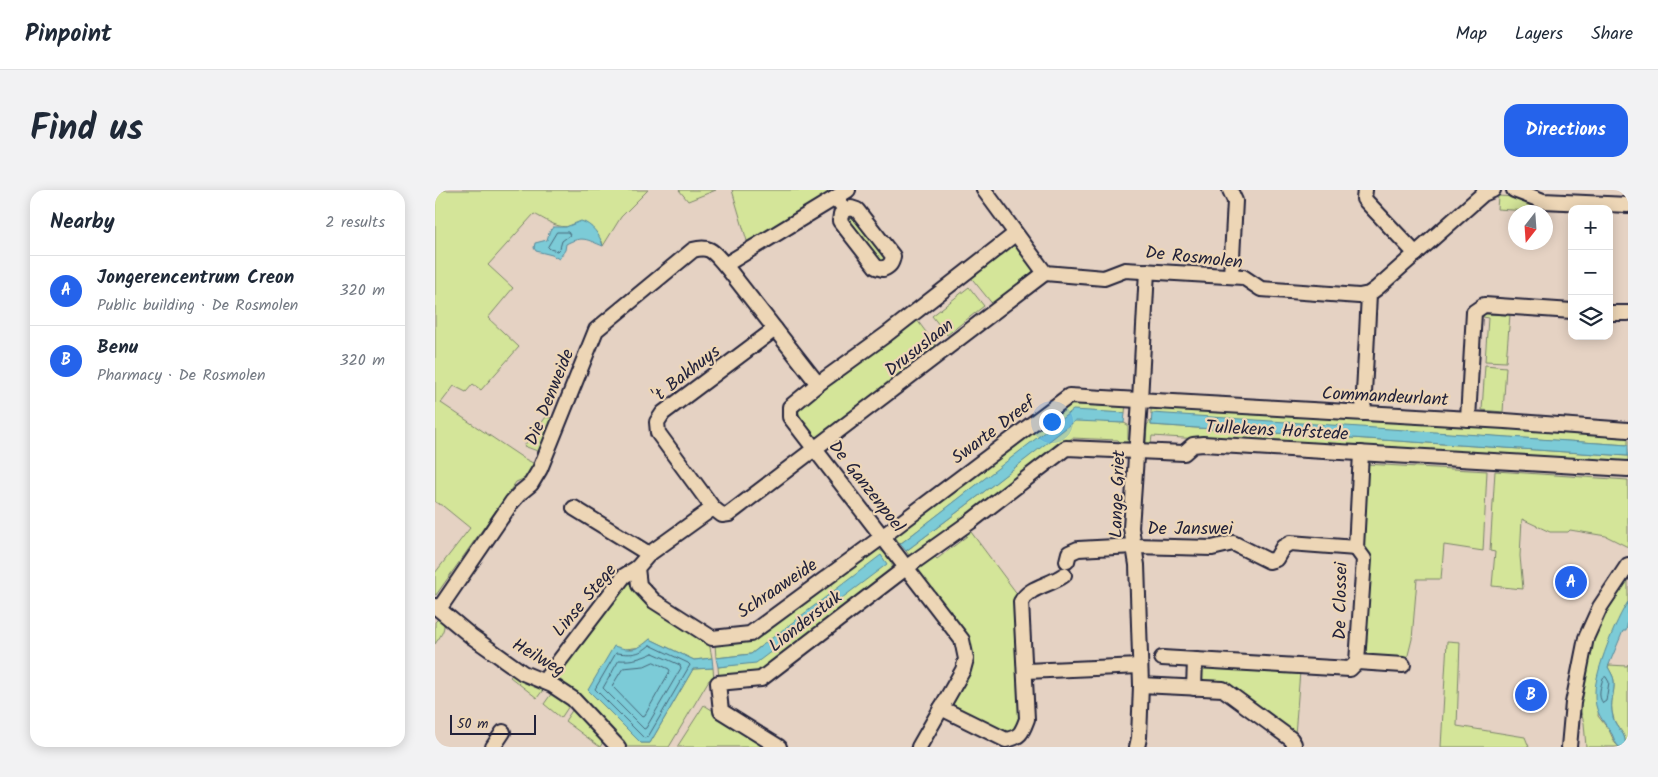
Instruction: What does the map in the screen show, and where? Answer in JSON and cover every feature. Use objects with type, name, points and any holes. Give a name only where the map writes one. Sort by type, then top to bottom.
[{"type":"street","points":[[984,190],[1045,273]]},
{"type":"street","points":[[1230,190],[1235,201],[1231,276]]},
{"type":"street","points":[[1365,190],[1365,199],[1416,254]]},
{"type":"street","points":[[1514,190],[1543,201],[1628,204]]},
{"type":"street","points":[[1363,413],[1369,294],[1486,191]]},
{"type":"street","points":[[818,384],[725,265],[842,194],[845,210]]},
{"type":"street","name":"Drususlaan","points":[[818,384],[887,334],[1015,234]]},
{"type":"street","name":"Die Denweide","points":[[437,608],[512,502],[531,484],[540,469],[596,330],[693,250],[703,247],[711,250],[725,265]]},
{"type":"street","name":"De Rosmolen","points":[[1045,273],[1104,278],[1125,270],[1231,276],[1243,277],[1261,289],[1359,296],[1369,294]]},
{"type":"street","name":"Lange Griet","points":[[1137,747],[1141,685],[1137,565],[1131,528],[1147,271]]},
{"type":"street","name":"Drususlaan","points":[[815,450],[1045,273]]},
{"type":"street","points":[[1468,419],[1474,312],[1484,305],[1568,311]]},
{"type":"street","points":[[1613,313],[1628,313]]},
{"type":"street","name":"'t Bakhuys","points":[[713,508],[658,433],[657,422],[663,413],[775,329]]},
{"type":"street","name":"De Ganzenpoel","points":[[818,384],[790,407],[790,417],[962,640],[966,659],[965,664],[919,747]]},
{"type":"street","name":"Swarte Dreef","points":[[882,536],[1069,396],[1140,400]]},
{"type":"street","name":"Commandeurlant","points":[[1140,400],[1628,430]]},
{"type":"street","name":"Tullekens Hofstede","points":[[907,567],[970,522],[1066,448],[1184,453],[1193,445],[1203,444],[1628,469]]},
{"type":"street","points":[[637,568],[649,554],[713,508],[722,516],[729,514],[815,450]]},
{"type":"street","name":"De Clossei","points":[[1162,658],[1350,669],[1357,662],[1364,559],[1356,548],[1361,453]]},
{"type":"street","points":[[574,508],[649,554]]},
{"type":"street","name":"Schraaweide","points":[[637,568],[639,584],[654,601],[712,638],[750,634],[882,536]]},
{"type":"street","name":"De Janswei","points":[[1134,546],[1212,548],[1233,543],[1269,561],[1276,559],[1283,547],[1291,544],[1356,548]]},
{"type":"street","points":[[1067,560],[1069,554],[1077,549],[1134,546]]},
{"type":"street","points":[[1569,747],[1573,703],[1586,638],[1600,607],[1628,565]]},
{"type":"street","name":"Lionderstuk","points":[[779,747],[721,711],[718,683],[761,679],[907,567]]},
{"type":"street","name":"Linse Stege","points":[[544,681],[625,576],[637,568]]},
{"type":"street","points":[[941,708],[1006,740],[1015,738],[1023,732],[1027,718],[1025,671],[1018,610],[1027,593],[1064,576]]},
{"type":"street","name":"Heilweg","points":[[437,608],[471,636],[523,673],[553,685],[573,699],[618,747]]},
{"type":"street","points":[[1194,688],[1195,660]]},
{"type":"street","name":"De Clossei","points":[[1357,662],[1403,665]]},
{"type":"street","points":[[1025,671],[1140,666]]},
{"type":"street","points":[[1141,685],[1223,689],[1291,739],[1295,744],[1294,747]]},
{"type":"street","points":[[493,747],[503,732]]},
{"type":"green space","points":[[435,190],[648,190],[621,217],[603,246],[602,241],[574,224],[564,227],[559,226],[534,214],[488,265],[513,288],[488,318],[519,347],[481,390],[473,384],[466,392],[454,386],[441,403],[535,464],[528,477],[516,482],[436,595],[435,573],[470,528],[443,506],[435,502]]},
{"type":"green space","points":[[679,190],[716,190],[688,201]]},
{"type":"green space","points":[[732,190],[838,190],[800,215],[747,241]]},
{"type":"green space","points":[[1498,196],[1517,197],[1532,205],[1508,205],[1508,210],[1497,209]]},
{"type":"green space","points":[[851,212],[888,260],[878,263],[844,220]]},
{"type":"green space","points":[[1012,245],[1018,247],[1037,271],[994,306],[969,275]]},
{"type":"green space","points":[[969,287],[984,306],[947,335],[932,316]]},
{"type":"green space","points":[[1484,314],[1510,315],[1506,362],[1485,361],[1488,318],[1483,317]]},
{"type":"green space","points":[[917,320],[937,347],[821,440],[813,435],[802,421],[799,406]]},
{"type":"green space","points":[[1485,365],[1506,367],[1503,412],[1482,410]]},
{"type":"green space","points":[[1068,401],[1126,403],[1125,413],[1073,411],[900,544],[892,535]]},
{"type":"green space","points":[[1151,404],[1628,435],[1628,445],[1151,414]]},
{"type":"green space","points":[[546,417],[553,418],[540,452],[524,446]]},
{"type":"green space","points":[[1075,420],[1124,423],[1128,425],[1128,441],[1122,444],[1118,440],[1072,438],[912,559],[906,551]]},
{"type":"green space","points":[[1151,420],[1151,425],[1628,456],[1628,466],[1152,436],[1151,443],[1146,443],[1147,425]]},
{"type":"green space","points":[[1366,464],[1487,471],[1483,551],[1444,545],[1441,579],[1417,579],[1412,639],[1406,663],[1365,658],[1361,546]]},
{"type":"green space","points":[[1495,471],[1628,480],[1628,547],[1606,536],[1570,530],[1568,532],[1550,532],[1522,519],[1520,556],[1523,589],[1492,586],[1495,552],[1490,551]]},
{"type":"green space","points":[[968,528],[1018,595],[1021,720],[1010,735],[947,704],[970,653],[970,643],[967,636],[915,571],[915,564],[931,553],[937,559],[967,536],[964,532]]},
{"type":"green space","points":[[875,548],[882,551],[888,557],[894,573],[760,675],[719,679],[718,667],[756,662],[761,646],[751,654],[716,658],[715,644],[753,640]]},
{"type":"green space","points":[[1628,579],[1628,602],[1603,658],[1598,716],[1619,747],[1586,747],[1584,723],[1580,709],[1587,654],[1603,617]]},
{"type":"green space","points":[[633,584],[709,642],[712,658],[694,660],[650,639],[641,647],[626,649],[641,743],[650,743],[693,669],[713,668],[714,679],[709,680],[669,747],[627,747],[573,693],[553,677],[625,585]]},
{"type":"green space","points":[[438,619],[444,623],[444,629],[435,644],[435,622]]},
{"type":"green space","points":[[1447,641],[1460,642],[1457,726],[1525,737],[1529,747],[1441,747]]},
{"type":"green space","points":[[1628,664],[1628,747],[1625,747],[1625,738],[1613,716],[1614,681],[1608,667],[1609,665],[1627,666]]},
{"type":"green space","points":[[1200,665],[1300,671],[1295,735],[1200,683]]},
{"type":"green space","points":[[515,671],[546,686],[537,698],[510,677]]},
{"type":"green space","points":[[554,690],[571,703],[561,718],[544,704]]},
{"type":"green space","points":[[704,705],[771,747],[677,747]]},
{"type":"green space","points":[[575,706],[606,737],[600,747],[565,721]]},
{"type":"water","points":[[581,221],[595,230],[603,246],[585,239],[577,240],[566,244],[565,250],[559,259],[536,251],[534,248],[535,243],[547,240],[553,227],[566,227]]},
{"type":"water","points":[[1073,410],[1125,413],[1124,423],[1075,421],[906,551],[900,544]]},
{"type":"water","points":[[1152,413],[1628,445],[1628,456],[1151,425]]},
{"type":"water","points":[[881,555],[887,564],[756,663],[718,667],[716,658],[751,654]]},
{"type":"water","points":[[1628,602],[1626,631],[1623,631],[1608,667],[1614,681],[1613,717],[1625,738],[1625,747],[1619,747],[1599,715],[1595,692],[1598,672],[1607,646]]},
{"type":"water","points":[[650,639],[694,660],[712,658],[713,668],[693,669],[650,743],[641,743],[588,690],[614,646],[633,649]]},
{"type":"place","name":"Jongerencentrum Creon","points":[[1571,582]]},
{"type":"place","name":"Benu","points":[[1531,695]]}]
